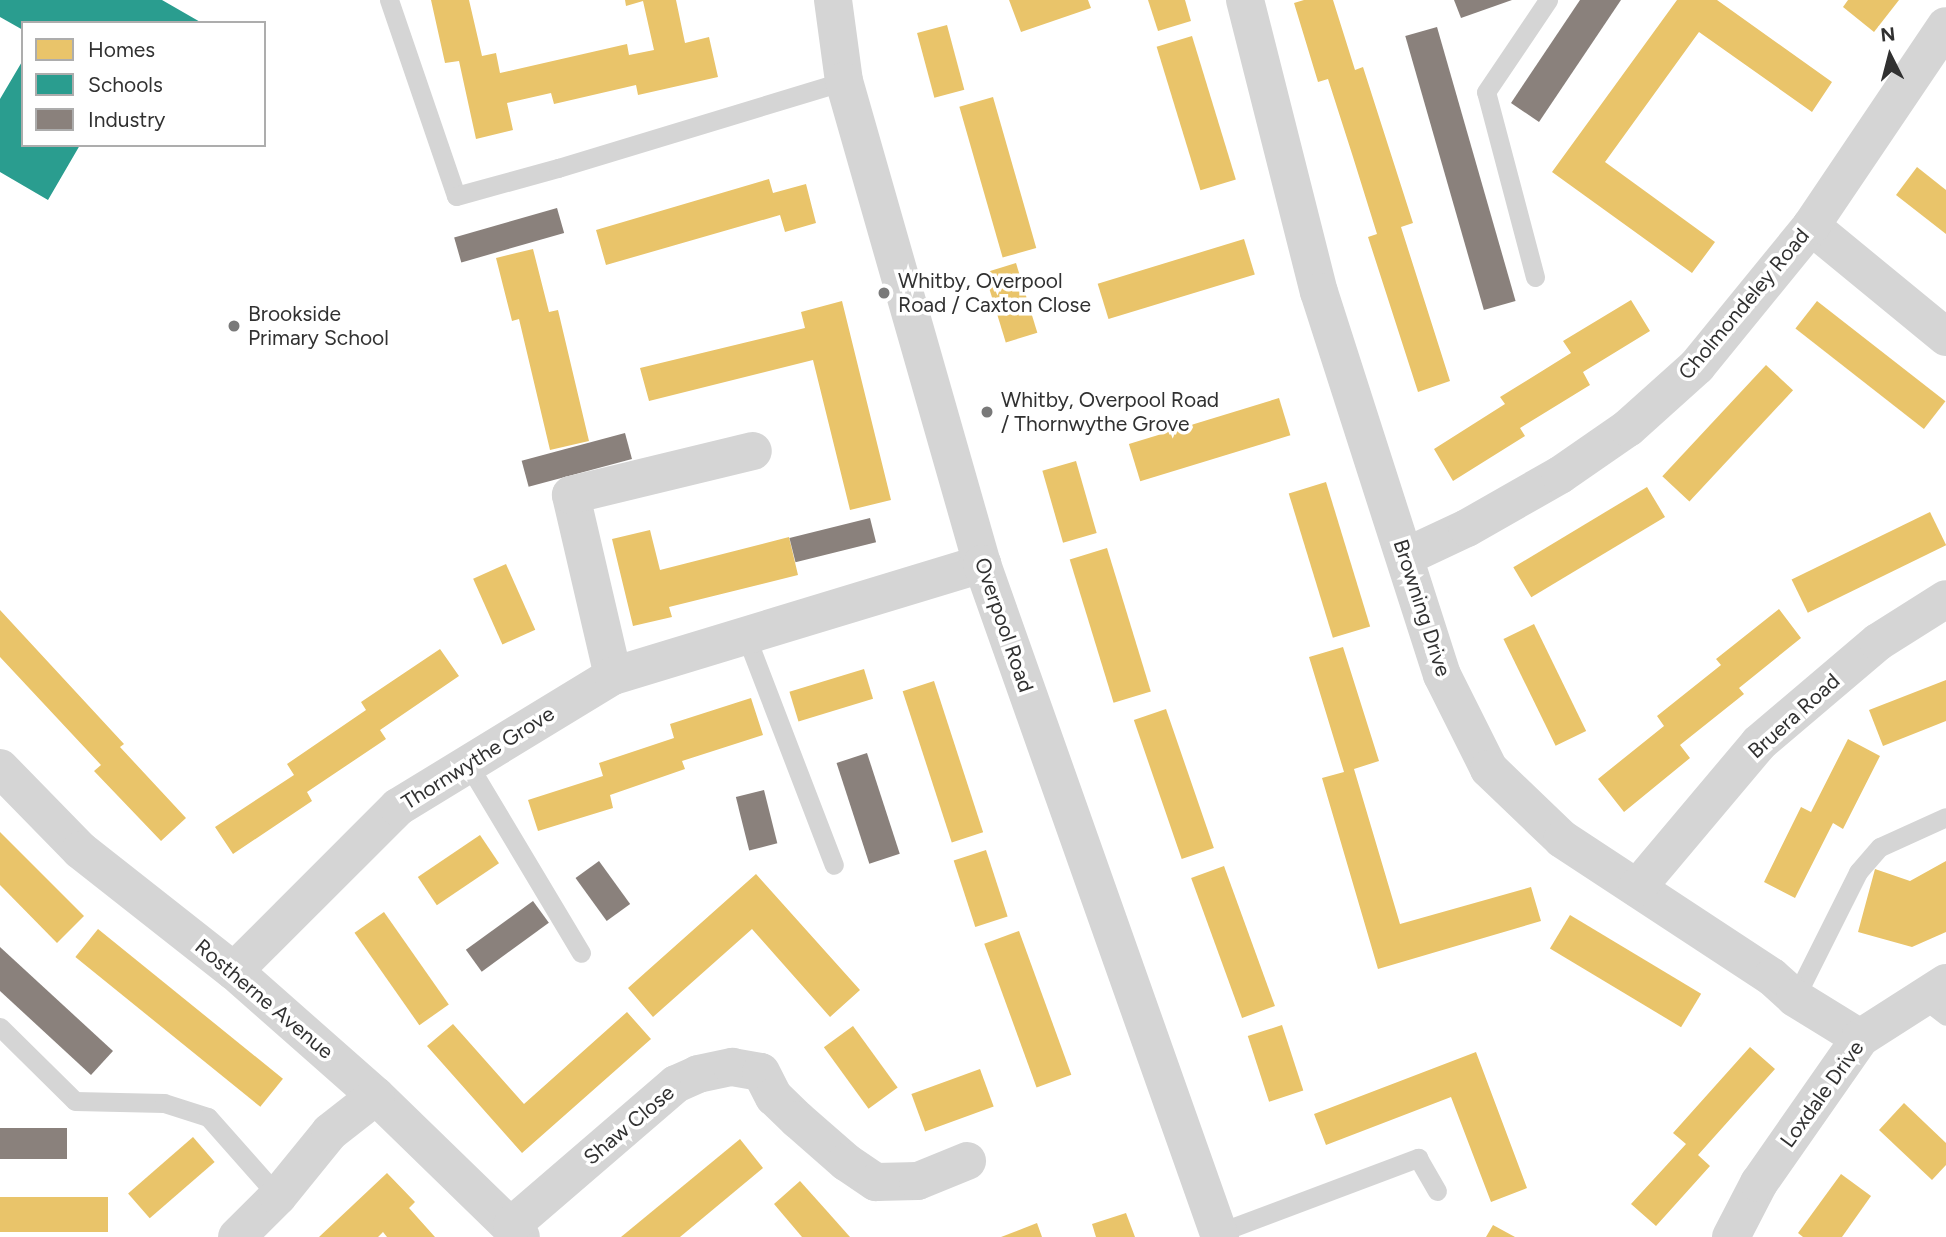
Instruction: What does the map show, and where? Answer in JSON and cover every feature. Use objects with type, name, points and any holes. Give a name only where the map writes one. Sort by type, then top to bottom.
[{"type":"street","name":"Overpool Road","points":[[833,0],[844,81],[982,564],[1219,1235]]},
{"type":"street","name":"Browning Drive","points":[[1245,0],[1319,292],[1442,676],[1489,769],[1562,839],[1772,977],[1795,998],[1860,1038]]},
{"type":"street","name":"Cholmondeley Road","points":[[1405,557],[1467,528],[1560,475],[1628,428],[1697,366],[1811,226],[1946,26]]},
{"type":"street","points":[[1811,226],[1946,337]]},
{"type":"street","points":[[613,676],[571,495],[753,451]]},
{"type":"street","name":"Thornwythe Grove","points":[[234,971],[398,807],[613,676],[982,564]]},
{"type":"street","name":"Bruera Road","points":[[1637,888],[1759,743],[1878,642],[1946,599]]},
{"type":"street","name":"Rostherne Avenue","points":[[0,768],[80,850],[234,971],[376,1096],[516,1231]]},
{"type":"street","name":"Loxdale Drive","points":[[1731,1237],[1759,1183],[1860,1038],[1938,999]]},
{"type":"street","name":"Shaw Close","points":[[516,1231],[676,1084],[698,1074],[733,1068],[761,1072],[774,1097],[798,1120],[846,1161],[876,1182],[918,1181],[967,1161]]},
{"type":"street","points":[[237,1237],[278,1196],[330,1132],[376,1096]]},
{"type":"lane","points":[[389,0],[456,195],[558,168],[844,81]]},
{"type":"lane","points":[[1535,277],[1486,92],[1548,0]]},
{"type":"lane","points":[[746,636],[834,864]]},
{"type":"lane","points":[[468,764],[580,953]]},
{"type":"lane","points":[[1795,998],[1858,872],[1880,847],[1946,817]]},
{"type":"lane","points":[[0,1027],[75,1101],[164,1103],[208,1117],[278,1196]]},
{"type":"lane","points":[[1219,1235],[1419,1158],[1437,1191]]},
{"type":"building: Homes","points":[[431,0],[469,0],[482,56],[496,53],[500,73],[627,44],[629,55],[654,50],[643,1],[626,6],[625,0],[676,0],[685,43],[709,37],[718,77],[638,95],[636,85],[554,104],[551,93],[507,103],[513,130],[476,139],[459,61],[445,63]]},
{"type":"building: Homes","points":[[1009,0],[1088,0],[1091,8],[1021,32]]},
{"type":"building: Homes","points":[[1148,0],[1185,0],[1191,21],[1158,31]]},
{"type":"building: Homes","points":[[1304,0],[1333,0],[1355,70],[1363,67],[1413,223],[1401,227],[1450,381],[1418,392],[1368,237],[1377,234],[1353,157],[1328,79],[1318,82],[1294,3]]},
{"type":"building: Homes","points":[[1677,0],[1717,0],[1832,82],[1812,112],[1699,32],[1605,162],[1715,242],[1692,273],[1552,172]]},
{"type":"building: Homes","points":[[1848,0],[1899,0],[1874,32],[1843,7]]},
{"type":"building: Homes","points":[[947,25],[964,90],[934,98],[917,33]]},
{"type":"building: Homes","points":[[1192,36],[1236,179],[1200,190],[1157,47]]},
{"type":"building: Homes","points":[[993,97],[1036,248],[1003,258],[959,107]]},
{"type":"building: Homes","points":[[1917,167],[1946,190],[1946,234],[1896,195]]},
{"type":"building: Homes","points":[[769,179],[773,193],[806,184],[816,223],[785,232],[780,215],[606,265],[596,230]]},
{"type":"building: Homes","points":[[1244,239],[1255,274],[1109,319],[1098,284]]},
{"type":"building: Homes","points":[[533,249],[549,312],[558,310],[589,441],[550,450],[519,319],[512,321],[496,258]]},
{"type":"building: Homes","points":[[1016,263],[1037,333],[1006,342],[984,273]]},
{"type":"building: Homes","points":[[1631,300],[1650,331],[1583,372],[1590,385],[1520,428],[1525,436],[1453,481],[1434,449],[1505,404],[1500,397],[1571,353],[1563,341]]},
{"type":"building: Homes","points":[[842,301],[891,500],[850,510],[813,360],[649,401],[640,368],[805,328],[801,312]]},
{"type":"building: Homes","points":[[1817,301],[1945,401],[1924,429],[1795,329]]},
{"type":"building: Homes","points":[[1766,365],[1793,390],[1689,501],[1662,476]]},
{"type":"building: Homes","points":[[1279,398],[1290,435],[1140,481],[1129,444]]},
{"type":"building: Homes","points":[[1076,461],[1097,533],[1063,543],[1042,471]]},
{"type":"building: Homes","points":[[1326,482],[1370,626],[1333,638],[1289,493]]},
{"type":"building: Homes","points":[[1647,487],[1665,517],[1531,597],[1513,567]]},
{"type":"building: Homes","points":[[1930,512],[1946,545],[1808,613],[1792,580]]},
{"type":"building: Homes","points":[[650,530],[660,570],[789,537],[798,575],[669,607],[672,617],[633,626],[612,539]]},
{"type":"building: Homes","points":[[1107,548],[1151,691],[1114,703],[1070,559]]},
{"type":"building: Homes","points":[[506,564],[535,630],[502,644],[473,579]]},
{"type":"building: Homes","points":[[1779,609],[1801,638],[1739,688],[1744,694],[1680,745],[1690,758],[1624,812],[1598,779],[1664,726],[1657,716],[1721,665],[1716,659]]},
{"type":"building: Homes","points":[[0,610],[124,744],[120,747],[186,818],[161,841],[94,771],[101,765],[0,657]]},
{"type":"building: Homes","points":[[1534,624],[1586,731],[1556,746],[1503,639]]},
{"type":"building: Homes","points":[[1343,647],[1379,761],[1354,769],[1400,924],[1531,887],[1541,921],[1378,969],[1322,778],[1344,772],[1309,657]]},
{"type":"building: Homes","points":[[440,649],[459,676],[380,730],[386,739],[307,792],[312,801],[233,854],[215,827],[294,775],[287,764],[366,710],[361,702]]},
{"type":"building: Homes","points":[[864,669],[873,699],[798,721],[789,692]]},
{"type":"building: Homes","points":[[1946,680],[1946,721],[1883,746],[1869,710]]},
{"type":"building: Homes","points":[[934,681],[983,832],[952,842],[903,691]]},
{"type":"building: Homes","points":[[751,698],[763,735],[682,761],[685,769],[610,795],[613,808],[538,831],[528,800],[603,776],[599,763],[674,738],[670,724]]},
{"type":"building: Homes","points":[[1166,709],[1214,848],[1182,859],[1134,720]]},
{"type":"building: Homes","points":[[1848,739],[1880,756],[1843,829],[1833,823],[1795,898],[1764,882],[1801,807],[1811,812]]},
{"type":"building: Homes","points":[[0,832],[84,916],[57,943],[0,885]]},
{"type":"building: Homes","points":[[480,835],[499,863],[437,905],[418,877]]},
{"type":"building: Homes","points":[[986,850],[1008,917],[975,927],[954,861]]},
{"type":"building: Homes","points":[[1946,861],[1946,932],[1912,947],[1858,932],[1875,869],[1910,881]]},
{"type":"building: Homes","points":[[1224,866],[1275,1006],[1242,1018],[1191,878]]},
{"type":"building: Homes","points":[[756,874],[860,990],[830,1017],[752,929],[653,1017],[628,988]]},
{"type":"building: Homes","points":[[384,912],[449,1005],[419,1025],[355,933]]},
{"type":"building: Homes","points":[[1570,915],[1701,994],[1681,1027],[1550,948]]},
{"type":"building: Homes","points":[[98,929],[283,1079],[260,1107],[75,957]]},
{"type":"building: Homes","points":[[1019,931],[1071,1075],[1037,1087],[984,944]]},
{"type":"building: Homes","points":[[627,1012],[651,1039],[522,1153],[427,1046],[453,1024],[524,1104]]},
{"type":"building: Homes","points":[[1282,1025],[1303,1091],[1269,1102],[1248,1036]]},
{"type":"building: Homes","points":[[853,1026],[898,1087],[869,1109],[824,1047]]},
{"type":"building: Homes","points":[[1750,1047],[1775,1069],[1698,1155],[1710,1166],[1656,1226],[1631,1204],[1686,1144],[1673,1133]]},
{"type":"building: Homes","points":[[1476,1052],[1527,1188],[1491,1202],[1451,1097],[1326,1145],[1314,1114]]},
{"type":"building: Homes","points":[[980,1069],[994,1107],[925,1132],[911,1094]]},
{"type":"building: Homes","points":[[1904,1103],[1946,1143],[1946,1165],[1932,1180],[1879,1130]]},
{"type":"building: Homes","points":[[193,1137],[215,1162],[150,1218],[128,1193]]},
{"type":"building: Homes","points":[[740,1139],[763,1168],[680,1237],[621,1237]]},
{"type":"building: Homes","points":[[387,1173],[415,1202],[409,1208],[435,1237],[387,1237],[383,1232],[378,1237],[319,1237]]},
{"type":"building: Homes","points":[[1841,1174],[1871,1196],[1842,1237],[1803,1237],[1798,1233]]},
{"type":"building: Homes","points":[[800,1181],[850,1237],[802,1237],[774,1204]]},
{"type":"building: Homes","points":[[0,1197],[108,1197],[108,1232],[0,1232]]},
{"type":"building: Homes","points":[[1126,1213],[1135,1237],[1096,1237],[1092,1224]]},
{"type":"building: Homes","points":[[1037,1223],[1042,1237],[1001,1237]]},
{"type":"building: Homes","points":[[1493,1225],[1515,1237],[1486,1237]]},
{"type":"building: Schools","points":[[0,0],[162,0],[199,21],[21,21],[21,29],[0,17]]},
{"type":"building: Schools","points":[[21,63],[21,147],[79,147],[48,200],[0,172],[0,99]]},
{"type":"building: Industry","points":[[1454,0],[1512,0],[1461,18]]},
{"type":"building: Industry","points":[[1580,0],[1621,0],[1539,122],[1511,103]]},
{"type":"building: Industry","points":[[1437,27],[1516,301],[1484,310],[1405,36]]},
{"type":"building: Industry","points":[[557,208],[564,233],[461,262],[454,237]]},
{"type":"building: Industry","points":[[625,433],[632,459],[529,487],[522,461]]},
{"type":"building: Industry","points":[[870,518],[876,542],[796,562],[789,538]]},
{"type":"building: Industry","points":[[867,753],[900,854],[869,864],[837,763]]},
{"type":"building: Industry","points":[[764,790],[777,843],[749,850],[736,797]]},
{"type":"building: Industry","points":[[599,861],[630,904],[607,921],[576,878]]},
{"type":"building: Industry","points":[[533,901],[549,923],[482,972],[466,950]]},
{"type":"building: Industry","points":[[0,947],[113,1051],[91,1075],[0,991]]},
{"type":"building: Industry","points":[[0,1128],[67,1128],[67,1159],[0,1159]]},
{"type":"place","name":"Whitby, Overpool Road / Caxton Close","points":[[884,293]]},
{"type":"place","name":"Brookside Primary School","points":[[234,326]]},
{"type":"place","name":"Whitby, Overpool Road / Thornwythe Grove","points":[[987,412]]}]
